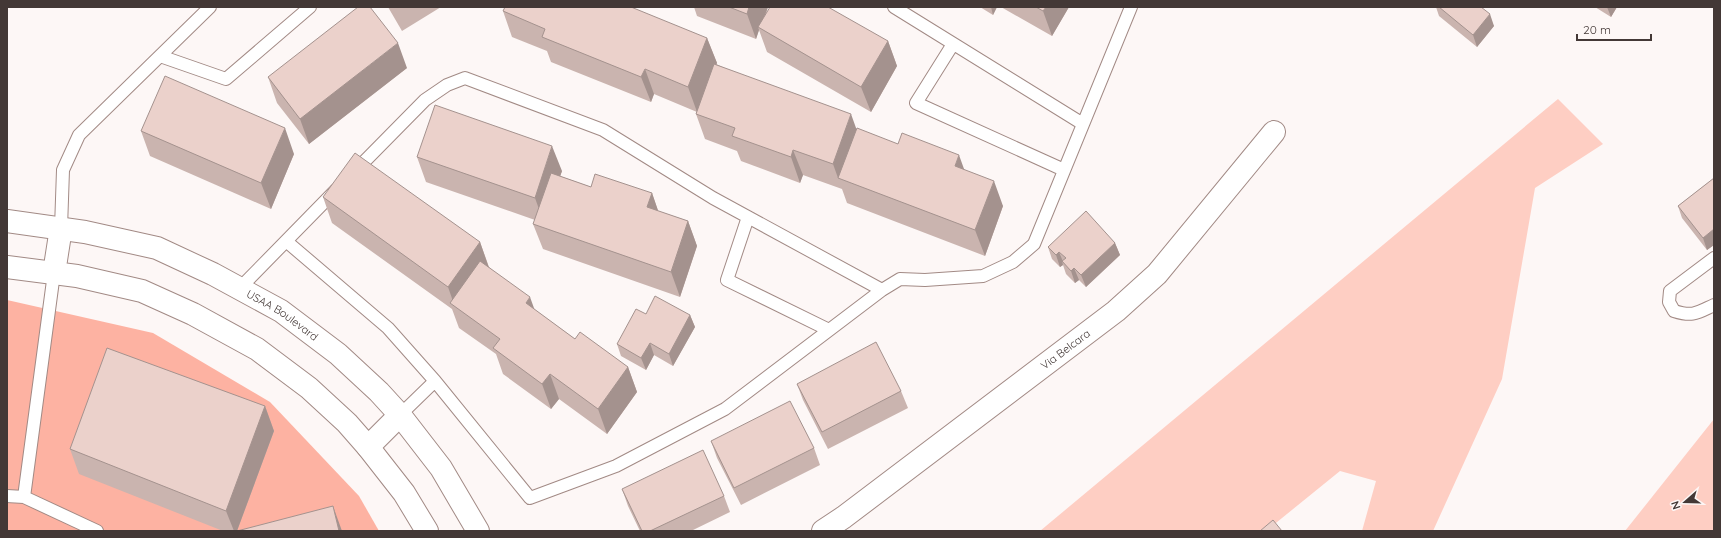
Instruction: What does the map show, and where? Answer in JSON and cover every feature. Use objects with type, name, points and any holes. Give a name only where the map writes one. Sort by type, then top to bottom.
[{"type":"street","name":"Via Belcara","points":[[823,531],[844,517],[1116,311],[1157,274],[1274,132]]},
{"type":"street","name":"USAA Boulevard","points":[[7,221],[61,228],[157,248],[214,274],[281,311],[338,354],[379,392],[400,415],[441,468],[478,531]]},
{"type":"street","points":[[54,273],[61,228]]},
{"type":"street","points":[[7,266],[78,276],[142,291],[194,314],[257,349],[309,388],[347,423],[404,493],[427,531]]},
{"type":"street","points":[[368,447],[400,415]]},
{"type":"lane","points":[[61,228],[63,170],[79,135],[210,7]]},
{"type":"lane","points":[[160,56],[226,79],[310,7]]},
{"type":"lane","points":[[894,7],[1083,124]]},
{"type":"lane","points":[[286,241],[388,328],[435,381],[530,498],[616,466],[725,409],[882,290],[900,279],[926,280],[983,276],[1013,262],[1034,244],[1131,7]]},
{"type":"lane","points":[[952,44],[916,103],[1064,170]]},
{"type":"lane","points":[[239,288],[425,100],[447,85],[465,78],[603,130],[713,198],[882,290]]},
{"type":"lane","points":[[748,217],[727,280],[829,330]]},
{"type":"lane","points":[[1714,258],[1670,291],[1669,302],[1674,311],[1688,315],[1714,305]]},
{"type":"lane","points":[[24,498],[54,273]]},
{"type":"lane","points":[[400,415],[435,381]]},
{"type":"lane","points":[[7,496],[24,498],[97,531]]},
{"type":"shaded area","points":[[1558,99],[1603,144],[1535,188],[1502,379],[1433,531],[1362,531],[1376,481],[1340,471],[1266,531],[1040,531]]},
{"type":"shaded area","points":[[7,300],[153,333],[270,402],[359,496],[379,531],[7,531]]},
{"type":"shaded area","points":[[1714,419],[1714,531],[1625,531]]},
{"type":"building","points":[[358,7],[370,7],[398,43],[300,119],[268,77]]},
{"type":"building","points":[[505,7],[631,7],[707,38],[688,87],[645,69],[641,77],[542,37],[545,29],[503,11]]},
{"type":"building","points":[[729,7],[749,7],[747,14]]},
{"type":"building","points":[[770,7],[828,7],[888,41],[861,87],[758,27]]},
{"type":"building","points":[[1036,7],[1046,7],[1043,11]]},
{"type":"building","points":[[1439,7],[1481,7],[1490,14],[1473,35]]},
{"type":"building","points":[[714,64],[851,114],[833,164],[793,150],[791,157],[732,136],[735,128],[696,114]]},
{"type":"building","points":[[165,76],[285,128],[261,183],[141,131]]},
{"type":"building","points":[[435,105],[552,146],[535,198],[417,157]]},
{"type":"building","points":[[857,128],[898,144],[902,133],[959,155],[955,166],[994,181],[975,230],[838,178]]},
{"type":"building","points":[[355,153],[480,242],[448,287],[323,197]]},
{"type":"building","points":[[551,173],[591,187],[595,174],[652,193],[647,207],[688,221],[671,272],[533,224]]},
{"type":"building","points":[[1714,178],[1714,229],[1703,238],[1678,206]]},
{"type":"building","points":[[1086,211],[1115,243],[1081,275],[1074,268],[1071,271],[1062,261],[1066,258],[1059,252],[1056,255],[1048,247]]},
{"type":"building","points":[[480,261],[530,297],[526,303],[575,339],[580,332],[628,367],[598,409],[550,374],[542,384],[493,348],[500,339],[450,303]]},
{"type":"building","points":[[655,296],[690,315],[669,354],[650,343],[641,358],[617,344],[636,309],[646,314]]},
{"type":"building","points":[[876,342],[901,391],[822,432],[797,384]]},
{"type":"building","points":[[107,348],[265,406],[226,511],[70,449]]},
{"type":"building","points":[[790,401],[814,448],[734,488],[711,441]]},
{"type":"building","points":[[703,450],[724,496],[650,531],[642,531],[622,489]]},
{"type":"building","points":[[333,506],[339,531],[237,531]]},
{"type":"building","points":[[1273,520],[1282,531],[1260,531]]}]
